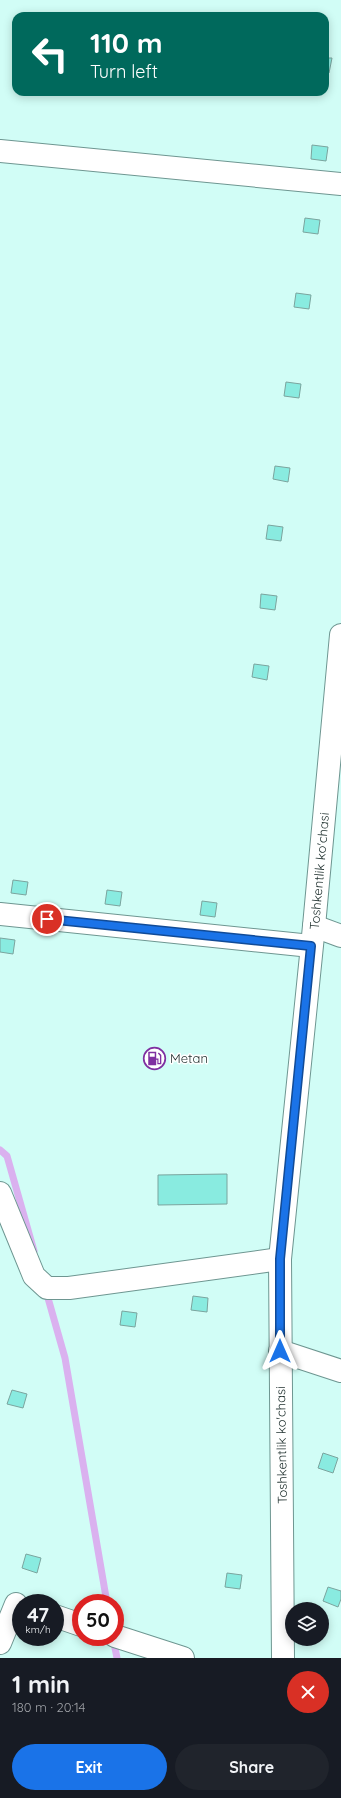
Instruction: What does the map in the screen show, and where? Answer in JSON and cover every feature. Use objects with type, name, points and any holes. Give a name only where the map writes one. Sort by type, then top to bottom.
[{"type":"street","points":[[0,151],[341,184]]},
{"type":"street","name":"Toshkentlik ko'chasi","points":[[283,1658],[280,1259],[341,635]]},
{"type":"street","points":[[0,914],[312,936],[341,936]]},
{"type":"street","points":[[0,1193],[34,1276],[47,1288],[69,1288],[280,1259]]},
{"type":"street","points":[[280,1351],[341,1371]]},
{"type":"street","points":[[0,1643],[12,1603]]},
{"type":"street","points":[[124,1639],[183,1658]]},
{"type":"building","points":[[329,58],[332,58],[329,73]]},
{"type":"building","points":[[312,145],[328,147],[326,161],[311,159]]},
{"type":"building","points":[[305,218],[320,220],[318,234],[303,232]]},
{"type":"building","points":[[296,293],[311,295],[309,309],[294,307]]},
{"type":"building","points":[[286,382],[301,384],[299,398],[284,396]]},
{"type":"building","points":[[275,466],[290,468],[288,482],[273,479]]},
{"type":"building","points":[[268,525],[283,527],[281,541],[266,539]]},
{"type":"building","points":[[261,594],[277,596],[275,610],[260,608]]},
{"type":"building","points":[[254,664],[269,666],[267,680],[252,677]]},
{"type":"building","points":[[13,880],[28,882],[26,895],[11,893]]},
{"type":"building","points":[[107,890],[122,892],[120,906],[105,904]]},
{"type":"building","points":[[202,901],[217,903],[215,917],[200,915]]},
{"type":"building","points":[[0,938],[15,940],[13,954],[0,952]]},
{"type":"building","points":[[227,1174],[227,1204],[158,1205],[158,1175]]},
{"type":"building","points":[[193,1296],[208,1298],[207,1312],[191,1310]]},
{"type":"building","points":[[122,1311],[137,1313],[135,1327],[120,1325]]},
{"type":"building","points":[[12,1390],[27,1394],[23,1408],[7,1404]]},
{"type":"building","points":[[323,1453],[338,1458],[333,1473],[318,1468]]},
{"type":"building","points":[[26,1554],[41,1558],[37,1573],[22,1568]]},
{"type":"building","points":[[227,1573],[242,1575],[240,1589],[225,1587]]},
{"type":"building","points":[[328,1587],[341,1591],[341,1599],[338,1607],[329,1603],[329,1602],[323,1601]]},
{"type":"waterway","points":[[0,1150],[7,1156],[34,1251]]},
{"type":"waterway","points":[[46,1291],[65,1358],[105,1594]]},
{"type":"waterway","points":[[115,1646],[117,1658]]},
{"type":"place","name":"Metan","points":[[154,1058]]},
{"type":"route","points":[[47,919],[311,946],[280,1259],[280,1351]]}]
